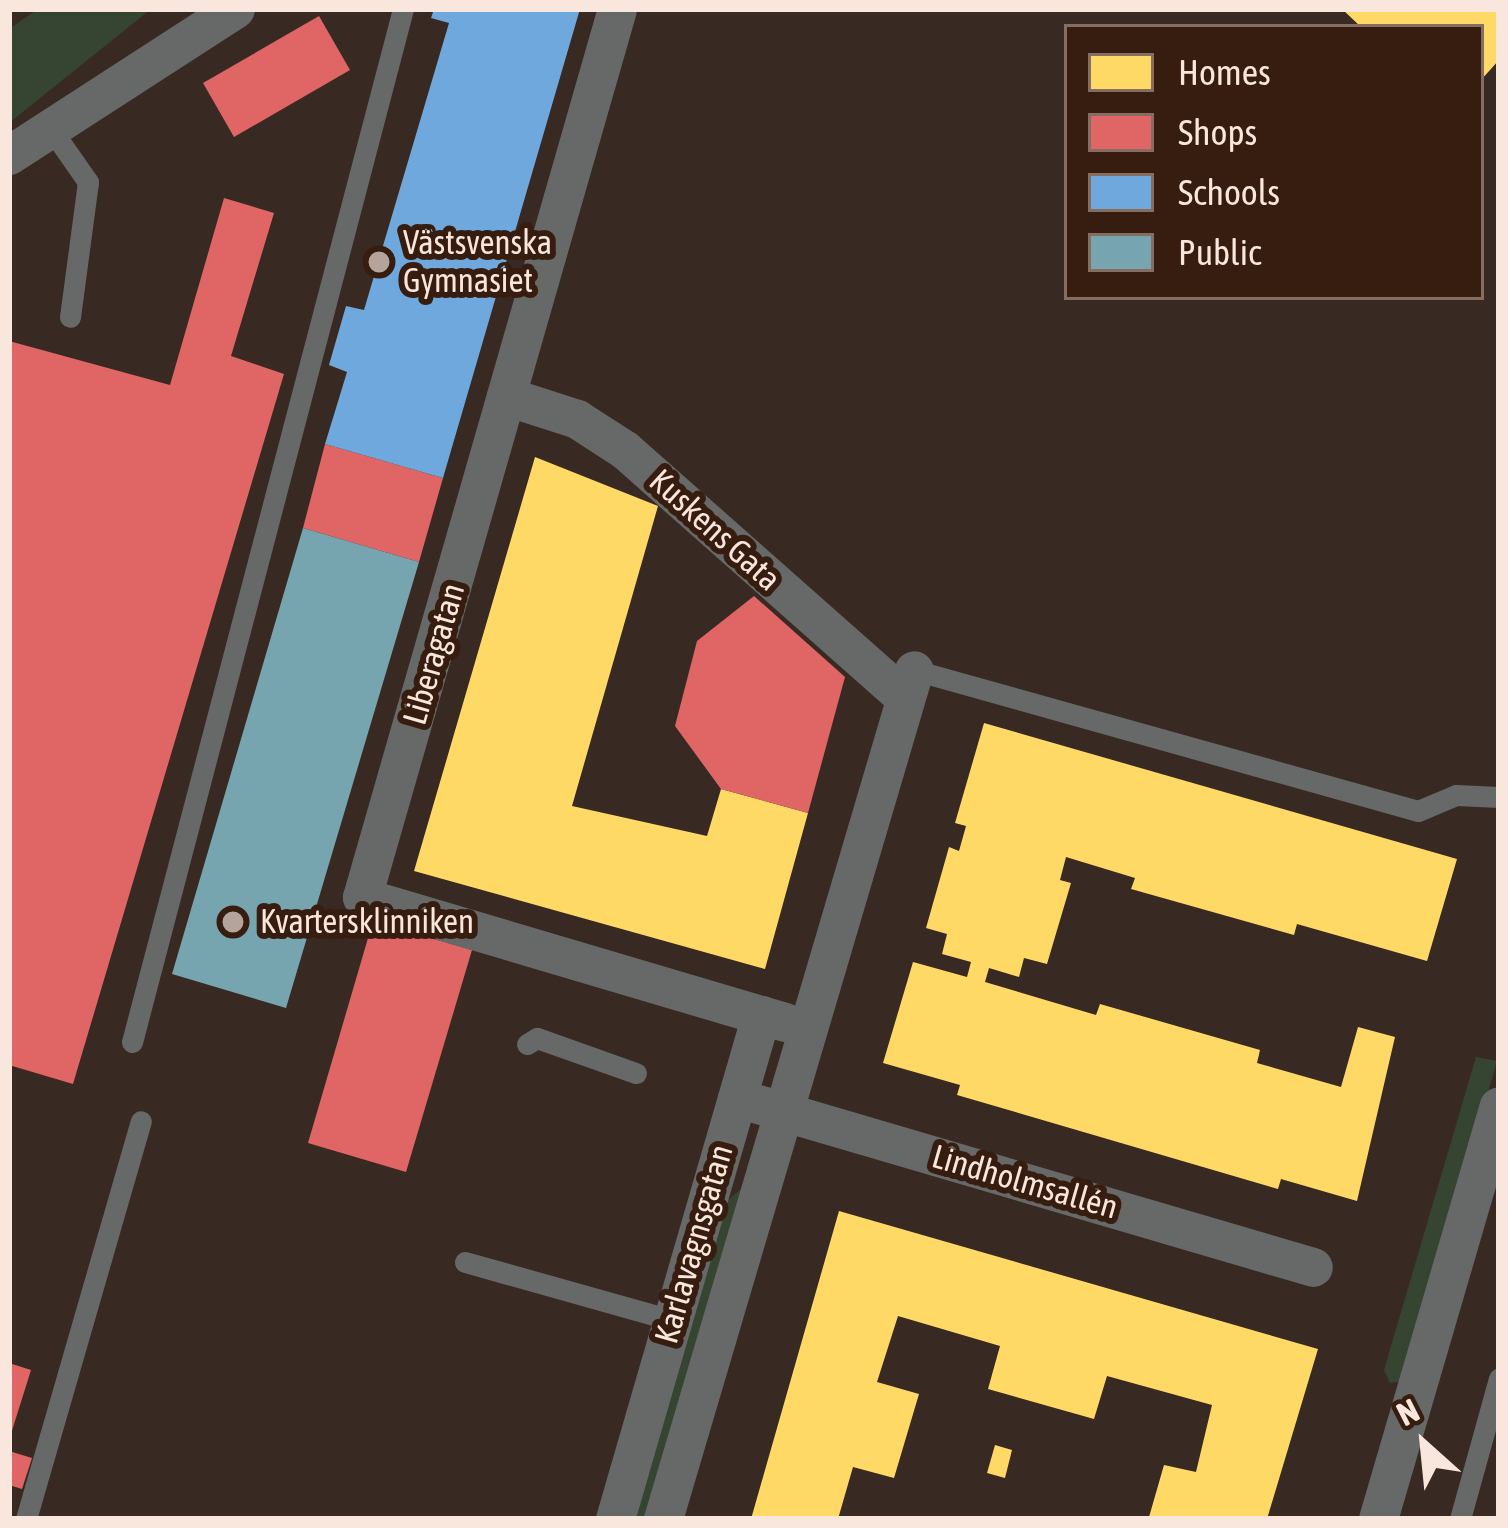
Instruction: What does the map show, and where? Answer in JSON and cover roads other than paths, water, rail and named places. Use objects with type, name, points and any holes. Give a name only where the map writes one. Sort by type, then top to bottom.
[{"type":"street","points":[[9,155],[236,9]]},
{"type":"street","name":"Liberagatan","points":[[617,9],[362,898],[761,1016]]},
{"type":"street","name":"Kuskens Gata","points":[[506,395],[577,419],[625,449],[910,684]]},
{"type":"street","name":"Karlavagnsgatan","points":[[662,1519],[910,684]]},
{"type":"street","points":[[761,1016],[808,1028]]},
{"type":"street","name":"Karlavagnsgatan","points":[[615,1519],[761,1016]]},
{"type":"street","name":"Lindholmsallén","points":[[737,1098],[1312,1267]]},
{"type":"street","points":[[1378,1519],[1499,1106]]},
{"type":"lane","points":[[132,1042],[403,9]]},
{"type":"lane","points":[[51,129],[88,182],[70,317]]},
{"type":"lane","points":[[910,684],[1418,811],[1456,795],[1499,797]]},
{"type":"lane","points":[[527,1044],[538,1038],[636,1073]]},
{"type":"lane","points":[[26,1519],[141,1121]]},
{"type":"lane","points":[[465,1262],[672,1320]]},
{"type":"lane","points":[[1460,1519],[1499,1378]]},
{"type":"place","name":"Västsvenska Gymnasiet","points":[[379,262]]},
{"type":"place","name":"Kvartersklinniken","points":[[233,922]]}]
